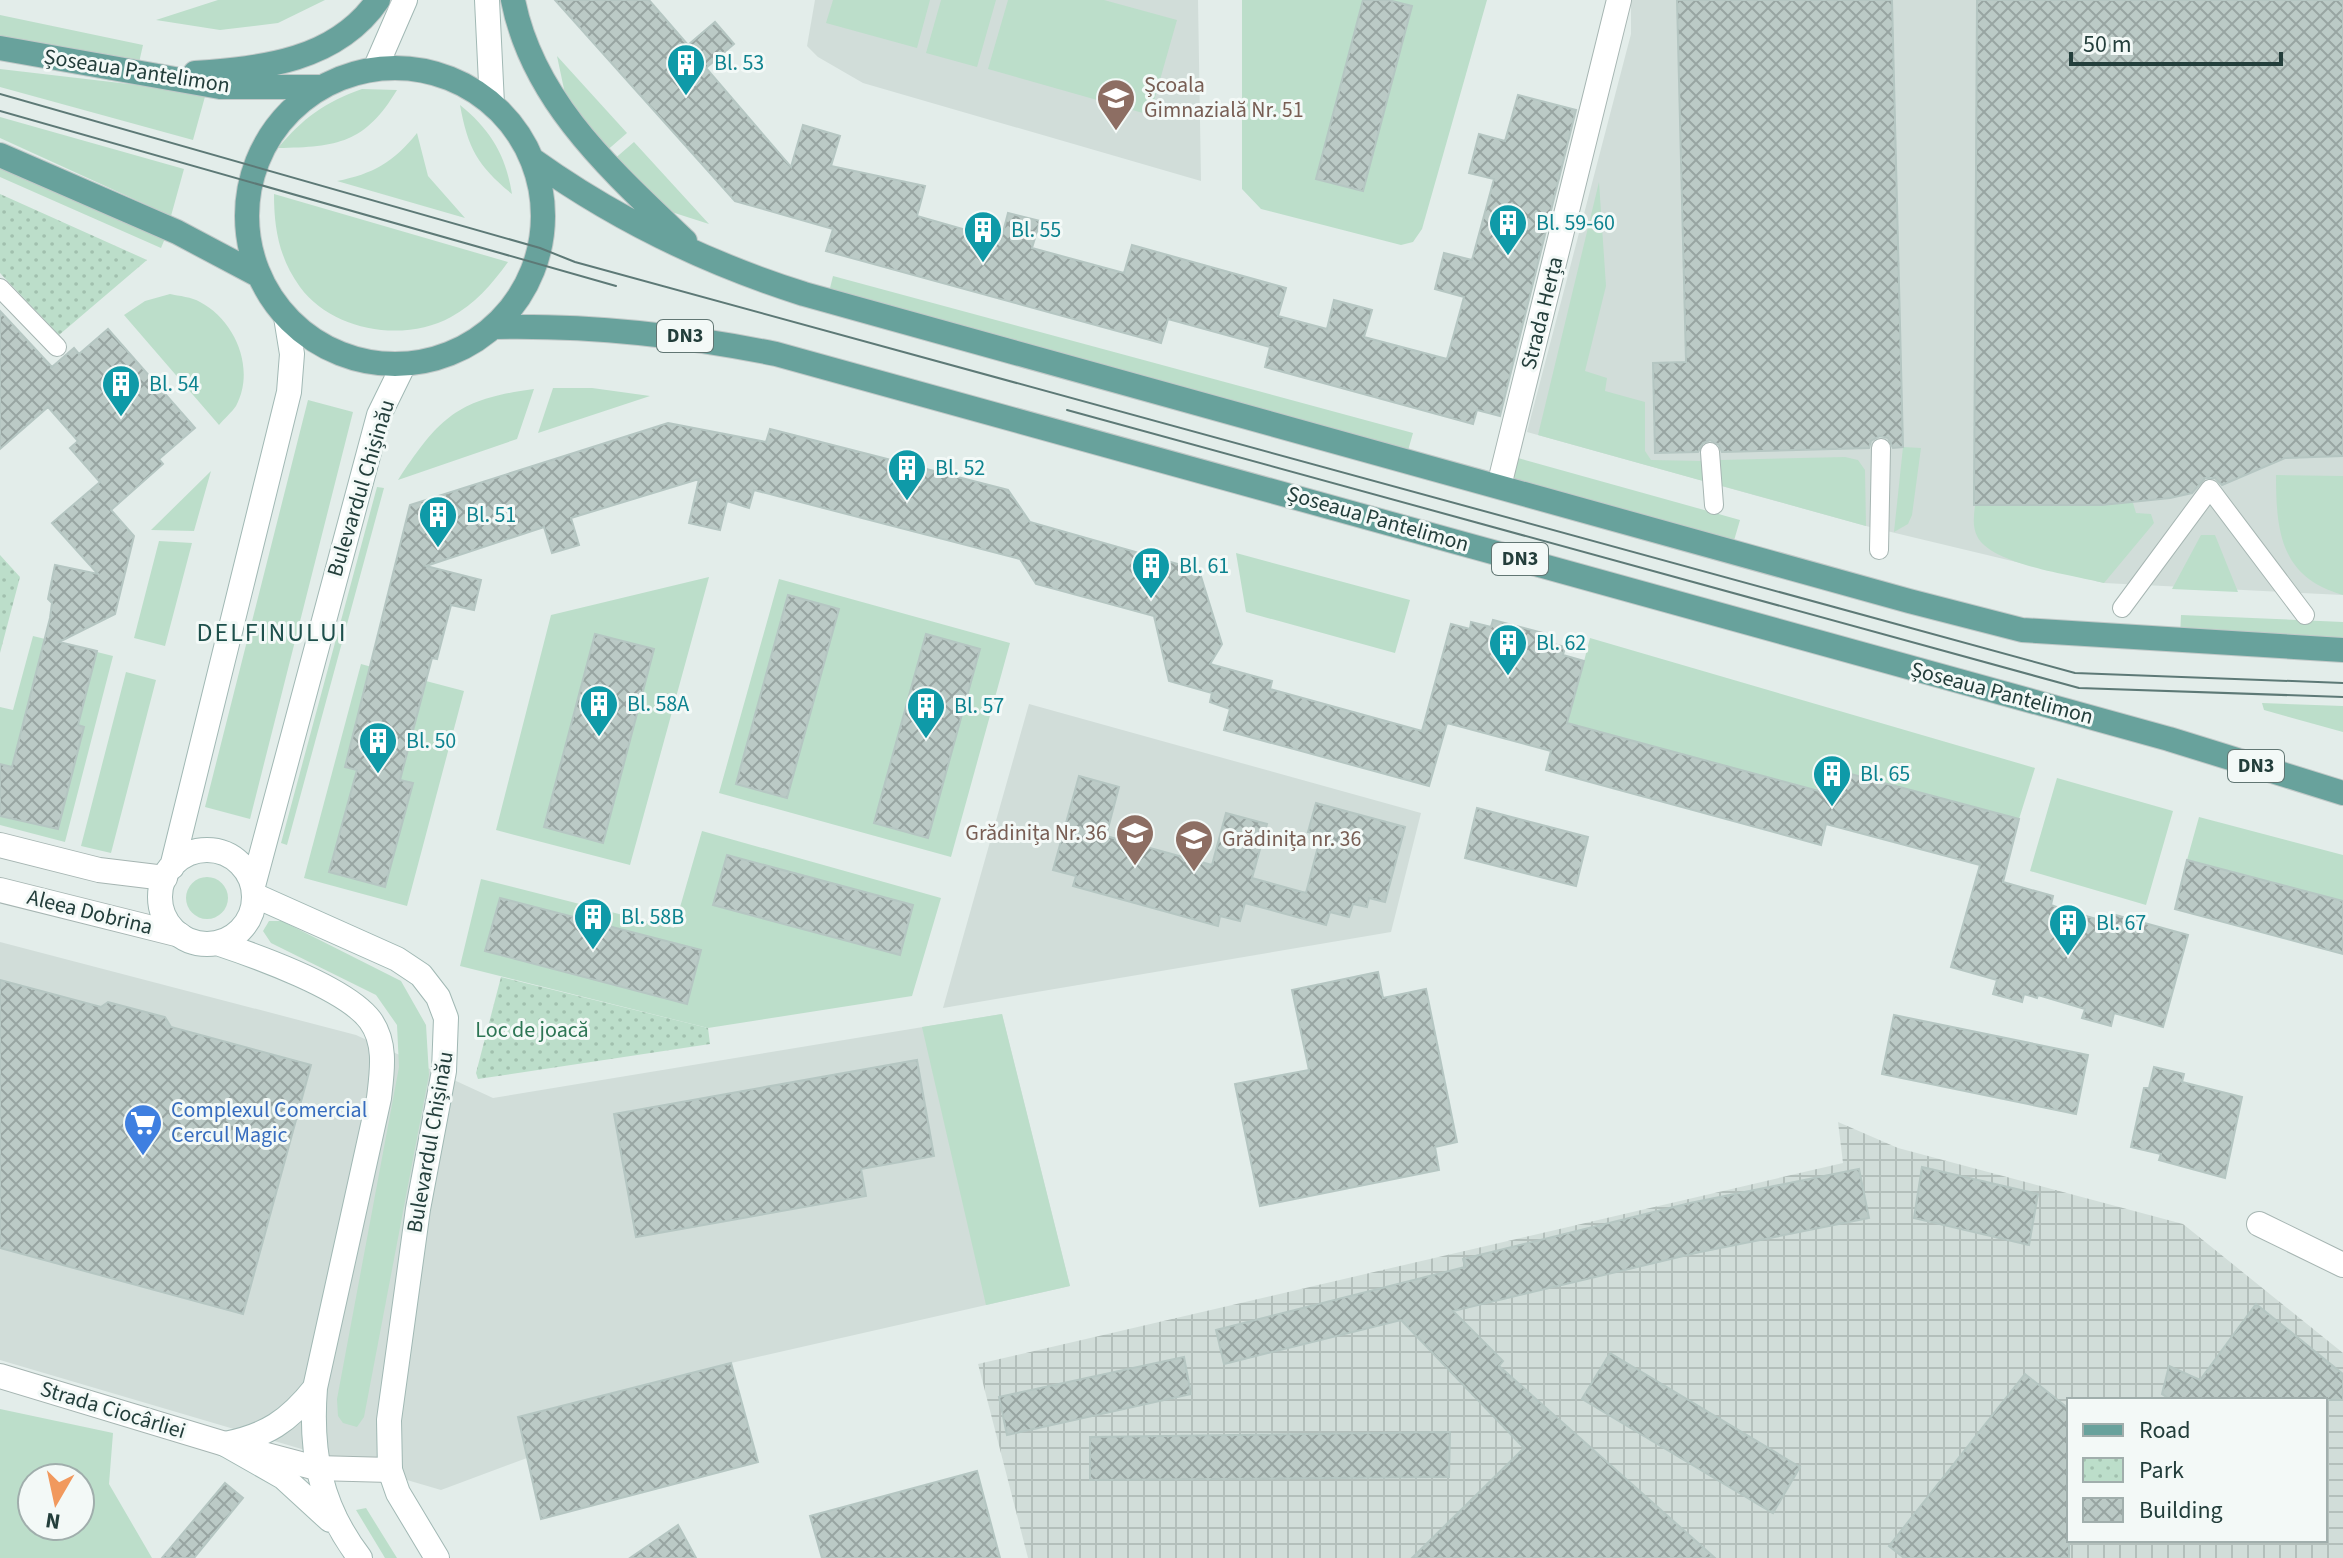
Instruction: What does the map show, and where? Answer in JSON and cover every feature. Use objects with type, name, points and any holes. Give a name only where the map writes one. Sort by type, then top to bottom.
[{"type":"main road","points":[[131,73],[224,71],[297,59],[324,48],[350,30],[378,0]]},
{"type":"main road","points":[[375,69],[405,0]]},
{"type":"main road","points":[[487,0],[492,104]]},
{"type":"main road","points":[[513,0],[528,51],[543,82],[574,127],[602,161],[701,257]]},
{"type":"main road","name":"Strada Herța","points":[[1499,486],[1619,0]]},
{"type":"main road","name":"Șoseaua Pantelimon","points":[[0,48],[220,87],[322,87]]},
{"type":"main road","points":[[375,69],[418,70],[448,77],[492,104],[516,130],[533,160],[543,198],[540,248],[529,281],[514,305],[495,327],[466,346],[437,358],[404,364],[357,360],[335,352],[315,341],[286,317],[258,275],[247,219],[250,180],[255,164],[283,119],[322,87],[375,69]]},
{"type":"main road","points":[[0,155],[177,232],[258,275]]},
{"type":"main road","points":[[533,160],[590,200],[701,257],[804,294],[2022,630],[2343,650]]},
{"type":"main road","points":[[286,317],[292,354],[289,392],[161,893],[163,911],[180,935],[200,943],[217,943],[273,964],[334,994],[370,1020],[380,1042],[383,1065],[379,1098],[315,1388],[313,1440],[316,1468],[330,1511],[353,1549]]},
{"type":"main road","name":"Șoseaua Pantelimon","points":[[495,327],[627,330],[694,338],[776,354],[2169,739],[2343,793]]},
{"type":"main road","name":"Bulevardul Chișinău","points":[[217,943],[243,927],[252,911],[254,890],[379,415],[404,364]]},
{"type":"main road","name":"Aleea Dobrina","points":[[0,845],[99,870],[168,873]]},
{"type":"main road","name":"Bulevardul Chișinău","points":[[168,873],[191,853],[217,851],[237,861],[254,890],[397,959],[421,975],[438,997],[446,1018],[444,1071],[392,1377],[390,1470]]},
{"type":"main road","name":"Aleea Dobrina","points":[[0,890],[180,935]]},
{"type":"main road","points":[[2259,1224],[2343,1265]]},
{"type":"main road","name":"Strada Ciocârliei","points":[[0,1376],[225,1444]]},
{"type":"main road","points":[[225,1444],[253,1439],[276,1428],[315,1388]]},
{"type":"main road","points":[[225,1444],[316,1468],[390,1470],[405,1508],[437,1558]]},
{"type":"main road","points":[[225,1444],[293,1485],[328,1517],[353,1549]]},
{"type":"street","points":[[0,288],[57,347]]},
{"type":"street","points":[[1879,550],[1881,448]]},
{"type":"street","points":[[1710,452],[1714,505]]},
{"type":"street","points":[[2122,608],[2210,489],[2305,615]]},
{"type":"shaded area","name":"Școala Gimnazială Nr. 51","points":[[815,0],[1198,0],[1201,181],[863,83],[818,57],[807,46]]},
{"type":"shaded area","points":[[1631,0],[2343,0],[2343,595],[2104,583],[1866,526],[1527,432],[1631,34]]},
{"type":"shaded area","name":"Grădinița nr. 36","points":[[1029,704],[1421,813],[1391,932],[943,1008]]},
{"type":"shaded area","points":[[0,942],[356,1035],[493,1098],[1002,1014],[1070,1286],[731,1363],[519,1417],[527,1458],[441,1490],[0,1360]]},
{"type":"shaded area","points":[[1838,1122],[1898,1148],[2183,1224],[2343,1353],[2343,1558],[1028,1558],[978,1364],[1843,1163]]},
{"type":"green space","points":[[218,0],[325,0],[278,23],[220,30],[156,20]]},
{"type":"green space","points":[[833,0],[930,0],[917,48],[826,23]]},
{"type":"green space","points":[[941,0],[996,0],[977,67],[926,53]]},
{"type":"green space","points":[[1008,0],[1104,0],[1177,20],[1150,115],[988,69]]},
{"type":"green space","points":[[1242,0],[1487,0],[1422,229],[1413,242],[1401,245],[1261,209],[1242,189]]},
{"type":"green space","points":[[0,15],[143,45],[138,67],[0,38]]},
{"type":"green space","points":[[557,56],[627,133],[604,153],[568,108]]},
{"type":"green space","points":[[0,69],[206,93],[193,140],[0,87]]},
{"type":"green space","points":[[362,89],[397,90],[373,121],[348,138],[317,146],[278,148],[316,112]]},
{"type":"green space","points":[[460,105],[480,124],[495,145],[506,168],[512,194],[476,156]]},
{"type":"green space","points":[[0,117],[184,169],[171,216],[0,138]]},
{"type":"green space","points":[[417,133],[428,176],[465,218],[337,181],[382,165],[400,152]]},
{"type":"green space","points":[[634,142],[709,224],[659,208],[612,161]]},
{"type":"green space","points":[[0,162],[166,236],[161,248],[0,177]]},
{"type":"green space","points":[[1599,182],[1606,286],[1585,371],[1607,378],[1605,391],[1645,402],[1645,451],[1651,460],[1702,461],[1703,481],[1538,435]]},
{"type":"green space","points":[[0,194],[147,260],[59,335],[0,273]]},
{"type":"green space","points":[[274,194],[508,262],[468,306],[432,325],[391,331],[349,323],[314,302],[293,276],[279,242]]},
{"type":"green space","points":[[833,276],[1413,433],[1407,454],[828,296]]},
{"type":"green space","points":[[170,294],[193,299],[212,310],[232,333],[239,347],[244,377],[242,392],[236,406],[219,425],[124,315],[145,301]]},
{"type":"green space","points":[[553,388],[592,388],[650,396],[538,433]]},
{"type":"green space","points":[[534,389],[517,439],[398,480],[426,441],[452,415],[486,399]]},
{"type":"green space","points":[[308,400],[353,412],[250,819],[205,807]]},
{"type":"green space","points":[[1903,447],[1921,448],[1912,515],[1908,524],[1894,532]]},
{"type":"green space","points":[[1845,457],[1858,460],[1865,470],[1866,526],[1722,486],[1720,460]]},
{"type":"green space","points":[[1518,458],[1740,520],[1733,544],[1512,482]]},
{"type":"green space","points":[[211,471],[194,531],[151,530]]},
{"type":"green space","points":[[2276,475],[2343,476],[2343,595],[2306,577],[2286,550],[2278,516]]},
{"type":"green space","points":[[377,487],[384,488],[287,845],[281,843]]},
{"type":"green space","points":[[2133,503],[2136,513],[2151,514],[2154,523],[2104,583],[2015,562],[1985,546],[1974,528],[1975,505]]},
{"type":"green space","points":[[2201,535],[2215,535],[2238,592],[2172,589]]},
{"type":"green space","points":[[159,541],[192,543],[165,646],[134,638]]},
{"type":"green space","points":[[1236,553],[1410,600],[1395,653],[1246,612]]},
{"type":"green space","points":[[0,555],[20,577],[0,653]]},
{"type":"green space","points":[[709,577],[630,865],[496,830],[551,615]]},
{"type":"green space","points":[[779,579],[1010,643],[951,857],[719,793]]},
{"type":"green space","points":[[2181,615],[2343,622],[2343,643],[2180,636]]},
{"type":"green space","points":[[33,636],[113,656],[65,842],[0,825],[0,707],[13,710]]},
{"type":"green space","points":[[1590,638],[2035,768],[2019,819],[1848,773],[1841,797],[1559,721],[1575,696]]},
{"type":"green space","points":[[361,664],[379,669],[346,767],[357,770],[330,872],[385,887],[413,784],[400,780],[426,681],[464,691],[407,906],[304,878]]},
{"type":"green space","points":[[126,672],[156,680],[111,853],[81,846]]},
{"type":"green space","points":[[2262,703],[2343,706],[2343,732],[2264,710]]},
{"type":"green space","points":[[2057,778],[2173,811],[2146,905],[2030,871]]},
{"type":"green space","points":[[2199,817],[2343,855],[2343,902],[2187,860]]},
{"type":"green space","points":[[702,831],[941,898],[912,996],[708,1028],[460,966],[481,879],[674,928]]},
{"type":"green space","points":[[207,877],[222,883],[228,898],[222,913],[207,919],[192,913],[186,898],[192,883]]},
{"type":"green space","points":[[269,921],[282,921],[401,981],[426,1025],[429,1075],[364,1417],[357,1427],[343,1423],[338,1416],[337,1399],[399,1067],[397,1025],[376,995],[271,943],[263,931]]},
{"type":"green space","name":"Loc de joacă","points":[[501,977],[708,1028],[710,1044],[478,1079],[476,1073]]},
{"type":"green space","points":[[1002,1014],[1070,1286],[986,1305],[922,1027]]},
{"type":"green space","points":[[0,1409],[113,1433],[109,1484],[152,1558],[0,1558]]},
{"type":"green space","points":[[366,1508],[397,1558],[385,1558],[356,1510]]},
{"type":"building","points":[[555,0],[649,0],[688,45],[715,22],[734,44],[706,68],[791,167],[803,125],[840,136],[831,166],[925,186],[917,216],[1001,240],[1008,213],[1040,221],[1032,248],[1124,273],[1132,245],[1286,288],[1278,316],[1327,329],[1334,300],[1372,310],[1364,337],[1447,359],[1464,297],[1435,289],[1444,253],[1472,260],[1494,179],[1469,173],[1479,134],[1505,141],[1518,95],[1576,110],[1500,416],[1477,410],[1473,424],[1265,367],[1270,347],[1168,319],[1161,343],[826,251],[833,229],[735,201]]},
{"type":"building","points":[[1363,0],[1388,0],[1412,6],[1363,191],[1316,179]]},
{"type":"building","points":[[1677,0],[1892,0],[1903,447],[1893,448],[1888,438],[1880,436],[1871,441],[1869,448],[1722,452],[1719,445],[1710,440],[1703,443],[1698,452],[1655,453],[1653,363],[1686,362]]},
{"type":"building","points":[[1977,0],[2343,0],[2343,456],[2285,458],[2222,485],[2215,478],[2205,478],[2192,493],[2170,498],[2102,505],[1974,505]]},
{"type":"building","points":[[0,311],[52,367],[74,348],[79,354],[108,329],[195,428],[159,459],[163,464],[111,510],[134,536],[115,614],[59,642],[97,651],[78,725],[84,727],[58,829],[0,816],[0,764],[12,767],[50,618],[52,603],[48,599],[55,565],[98,574],[52,523],[100,482],[70,448],[78,441],[48,407],[0,449]]},
{"type":"building","points":[[668,423],[766,442],[770,429],[1008,490],[1030,522],[1199,570],[1222,644],[1210,664],[1272,681],[1270,689],[1422,731],[1451,624],[1470,629],[1471,622],[1491,627],[1493,620],[1543,633],[1542,641],[1565,647],[1563,655],[1584,661],[1567,723],[1841,797],[1847,773],[2019,819],[2003,882],[2053,896],[2051,905],[2110,923],[2112,914],[2188,935],[2163,1027],[2114,1013],[2111,1026],[2082,1018],[2085,1009],[2038,995],[2037,998],[2024,994],[2022,1002],[1993,994],[1997,980],[1951,967],[1980,865],[1826,824],[1821,845],[1546,770],[1551,751],[1447,723],[1429,786],[1224,730],[1230,709],[1210,702],[1212,693],[1169,681],[1154,616],[1036,584],[1020,559],[754,490],[749,508],[727,501],[720,530],[689,523],[699,479],[571,518],[579,545],[552,553],[544,527],[426,566],[481,580],[474,610],[451,605],[437,659],[432,658],[400,780],[413,783],[385,887],[329,872],[357,770],[345,767],[410,505]]},
{"type":"building","points":[[788,595],[839,609],[787,798],[736,784]]},
{"type":"building","name":"Bl. 58A","points":[[595,634],[654,649],[603,843],[544,827]]},
{"type":"building","name":"Bl. 57","points":[[926,634],[980,649],[928,838],[874,823]]},
{"type":"building","name":"Grădinița Nr. 36","points":[[1079,776],[1119,787],[1106,836],[1212,865],[1226,813],[1267,824],[1252,878],[1306,893],[1321,835],[1308,832],[1316,803],[1405,827],[1385,902],[1369,898],[1367,907],[1353,904],[1349,917],[1330,912],[1326,925],[1245,903],[1240,921],[1220,916],[1218,926],[1073,886],[1076,876],[1053,870]]},
{"type":"building","points":[[1477,808],[1588,837],[1576,886],[1465,858]]},
{"type":"building","points":[[727,855],[913,905],[900,955],[713,905]]},
{"type":"building","points":[[2187,860],[2343,901],[2343,954],[2175,909]]},
{"type":"building","name":"Bl. 58B","points":[[500,898],[701,950],[687,1004],[485,951]]},
{"type":"building","points":[[1378,972],[1383,998],[1426,989],[1457,1142],[1435,1147],[1439,1170],[1260,1206],[1235,1084],[1309,1070],[1292,990]]},
{"type":"building","name":"Complexul Comercial Cercul Magic","points":[[0,980],[101,1007],[108,1002],[165,1017],[171,1027],[311,1065],[243,1314],[0,1248]]},
{"type":"building","points":[[1894,1015],[2088,1055],[2076,1114],[1882,1074]]},
{"type":"building","points":[[917,1060],[934,1156],[861,1169],[866,1196],[636,1237],[614,1114]]},
{"type":"building","points":[[2154,1067],[2184,1074],[2182,1082],[2242,1097],[2225,1178],[2159,1160],[2161,1154],[2131,1147],[2144,1088],[2149,1088]]},
{"type":"building","points":[[1922,1167],[2038,1194],[2029,1245],[1914,1218]]},
{"type":"building","points":[[1859,1169],[1869,1218],[1700,1252],[1453,1311],[1503,1361],[1499,1366],[1715,1558],[1412,1558],[1524,1448],[1401,1320],[1224,1364],[1216,1330],[1465,1267],[1463,1259],[1690,1203]]},
{"type":"building","points":[[2256,1304],[2343,1374],[2343,1400],[2168,1398],[2162,1394],[2169,1366],[2200,1380]]},
{"type":"building","points":[[1610,1353],[1800,1467],[1773,1513],[1582,1399]]},
{"type":"building","points":[[1184,1357],[1191,1394],[1007,1435],[999,1397]]},
{"type":"building","points":[[731,1363],[758,1462],[541,1519],[518,1417]]},
{"type":"building","points":[[2025,1374],[2067,1407],[2069,1558],[1904,1558],[1889,1546]]},
{"type":"building","points":[[1450,1432],[1449,1477],[1090,1480],[1090,1437]]},
{"type":"building","points":[[977,1471],[1000,1558],[822,1558],[810,1516]]},
{"type":"building","points":[[225,1483],[243,1498],[194,1558],[162,1558]]},
{"type":"building","points":[[678,1525],[696,1558],[630,1558]]},
{"type":"tram line","points":[[0,94],[540,248],[575,262],[2075,673],[2343,683]]},
{"type":"tram line","points":[[0,111],[616,286]]},
{"type":"tram line","points":[[1067,410],[2079,688],[2343,697]]},
{"type":"place","name":"Bl. 53","points":[[686,97]]},
{"type":"place","name":"Școala Gimnazială Nr. 51","points":[[1116,132]]},
{"type":"place","name":"Bl. 59-60","points":[[1508,257]]},
{"type":"place","name":"Bl. 55","points":[[983,264]]},
{"type":"place","name":"Bl. 54","points":[[121,418]]},
{"type":"place","name":"Bl. 52","points":[[907,502]]},
{"type":"place","name":"Bl. 51","points":[[438,549]]},
{"type":"place","name":"Bl. 61","points":[[1151,600]]},
{"type":"place","name":"Bl. 62","points":[[1508,677]]},
{"type":"place","name":"Bl. 58A","points":[[599,738]]},
{"type":"place","name":"Bl. 57","points":[[926,740]]},
{"type":"place","name":"Bl. 50","points":[[378,775]]},
{"type":"place","name":"Bl. 65","points":[[1832,808]]},
{"type":"place","name":"Grădinița Nr. 36","points":[[1135,867]]},
{"type":"place","name":"Grădinița nr. 36","points":[[1194,873]]},
{"type":"place","name":"Bl. 58B","points":[[593,951]]},
{"type":"place","name":"Bl. 67","points":[[2068,957]]},
{"type":"place","name":"Complexul Comercial Cercul Magic","points":[[143,1157]]},
{"type":"district","name":"DELFINULUI","points":[[272,632]]}]
